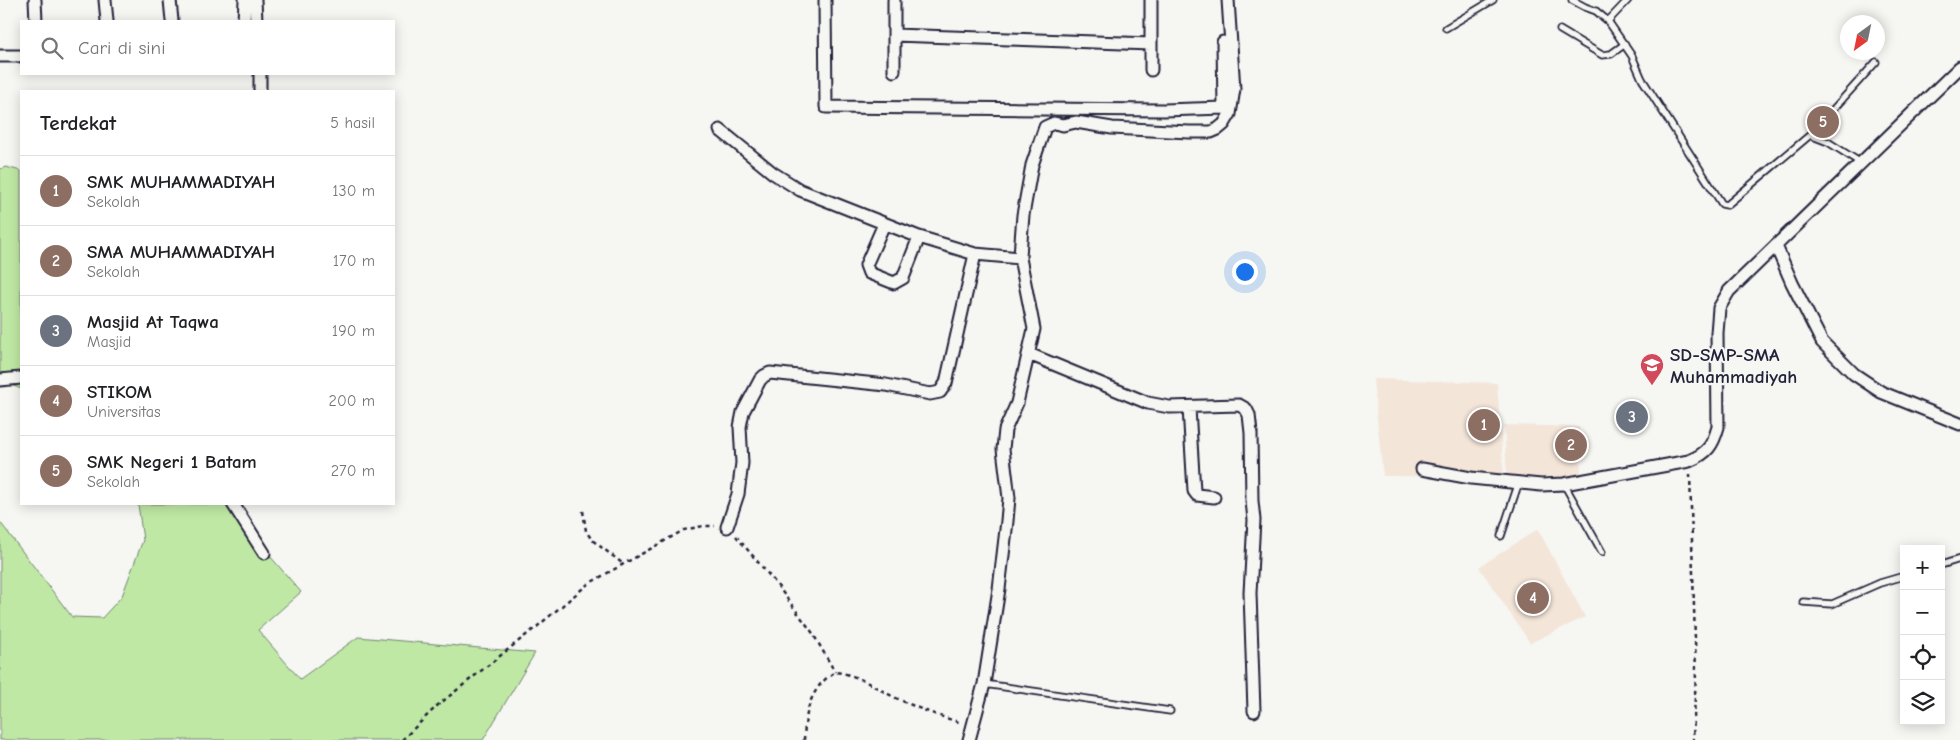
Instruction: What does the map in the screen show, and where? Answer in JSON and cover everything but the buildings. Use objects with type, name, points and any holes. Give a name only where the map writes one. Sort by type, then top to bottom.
[{"type":"street","points":[[35,0],[36,20]]},
{"type":"street","points":[[106,0],[107,20]]},
{"type":"street","points":[[170,0],[172,20]]},
{"type":"street","points":[[244,20],[245,0]]},
{"type":"street","points":[[254,0],[256,20]]},
{"type":"street","points":[[825,0],[826,107],[1164,110],[1224,108],[1223,0]]},
{"type":"street","points":[[894,0],[894,70]]},
{"type":"street","points":[[1151,0],[1151,70]]},
{"type":"street","points":[[969,740],[984,684],[999,589],[1007,521],[1009,498],[1003,449],[1005,430],[1016,403],[1034,329],[1020,258],[1023,215],[1032,165],[1045,128],[1054,123],[1063,125],[1076,122],[1112,128],[1211,132],[1224,124],[1230,114],[1234,88],[1228,0]]},
{"type":"street","points":[[894,35],[1151,44]]},
{"type":"street","points":[[0,56],[20,56]]},
{"type":"street","points":[[1422,470],[1471,478],[1541,485],[1564,484],[1690,461],[1702,456],[1714,442],[1718,426],[1717,333],[1719,308],[1729,291],[1960,67]]},
{"type":"street","points":[[260,75],[260,90]]},
{"type":"street","points":[[720,130],[789,184],[920,237],[975,254],[1020,258]]},
{"type":"street","points":[[884,224],[866,266],[869,273],[894,283],[902,278],[920,237]]},
{"type":"street","points":[[1776,246],[1792,284],[1822,342],[1854,374],[1881,392],[1960,424]]},
{"type":"street","points":[[727,527],[738,494],[742,463],[740,427],[743,412],[764,376],[770,373],[886,385],[930,394],[940,392],[946,383],[975,254]]},
{"type":"street","points":[[1029,354],[1148,403],[1189,408],[1239,405],[1246,409],[1249,415],[1254,520],[1250,592],[1254,710]]},
{"type":"street","points":[[0,380],[20,378]]},
{"type":"street","points":[[1189,408],[1194,491],[1197,495],[1214,497]]},
{"type":"street","points":[[234,505],[264,553]]},
{"type":"lane","points":[[1446,28],[1493,0]]},
{"type":"lane","points":[[1572,0],[1596,11],[1608,21],[1625,44],[1642,79],[1722,204],[1727,205],[1810,135],[1876,62]]},
{"type":"lane","points":[[1608,21],[1628,0]]},
{"type":"lane","points":[[1560,30],[1602,55],[1611,54],[1625,44]]},
{"type":"lane","points":[[1810,135],[1828,142],[1862,163]]},
{"type":"lane","points":[[1501,536],[1519,482]]},
{"type":"lane","points":[[1564,484],[1602,552]]},
{"type":"lane","points":[[1945,564],[1960,559]]},
{"type":"lane","points":[[1803,602],[1832,604],[1880,583],[1900,577]]},
{"type":"lane","points":[[984,684],[1170,711]]},
{"type":"path","points":[[1690,461],[1696,673],[1693,740]]},
{"type":"path","points":[[583,511],[586,531],[592,540],[622,563]]},
{"type":"path","points":[[402,740],[438,705],[539,626],[588,584],[622,563],[684,530],[704,526],[727,527],[733,532],[774,581],[812,632],[834,672]]},
{"type":"path","points":[[834,672],[855,676],[892,696],[923,709],[974,726]]},
{"type":"path","points":[[804,740],[805,724],[812,696],[821,683],[834,672]]},
{"type":"shaded area","points":[[1373,379],[1497,383],[1504,477],[1383,476]]},
{"type":"shaded area","points":[[1504,425],[1579,427],[1581,477],[1507,478]]},
{"type":"shaded area","points":[[1538,529],[1585,617],[1530,643],[1479,567]]},
{"type":"green space","points":[[6,167],[20,171],[20,389],[0,380],[0,169]]},
{"type":"green space","points":[[138,505],[226,505],[301,592],[258,630],[300,679],[358,637],[535,653],[483,740],[0,740],[0,522],[72,617],[102,618],[122,596],[143,540]]},
{"type":"place","name":"SMK Negeri 1 Batam","points":[[1823,122]]},
{"type":"place","name":"SD-SMP-SMA Muhammadiyah","points":[[1652,386]]},
{"type":"place","name":"Masjid At Taqwa","points":[[1632,417]]},
{"type":"place","name":"SMK MUHAMMADIYAH","points":[[1484,425]]},
{"type":"place","name":"SMA MUHAMMADIYAH","points":[[1571,445]]},
{"type":"place","name":"STIKOM","points":[[1533,598]]}]
